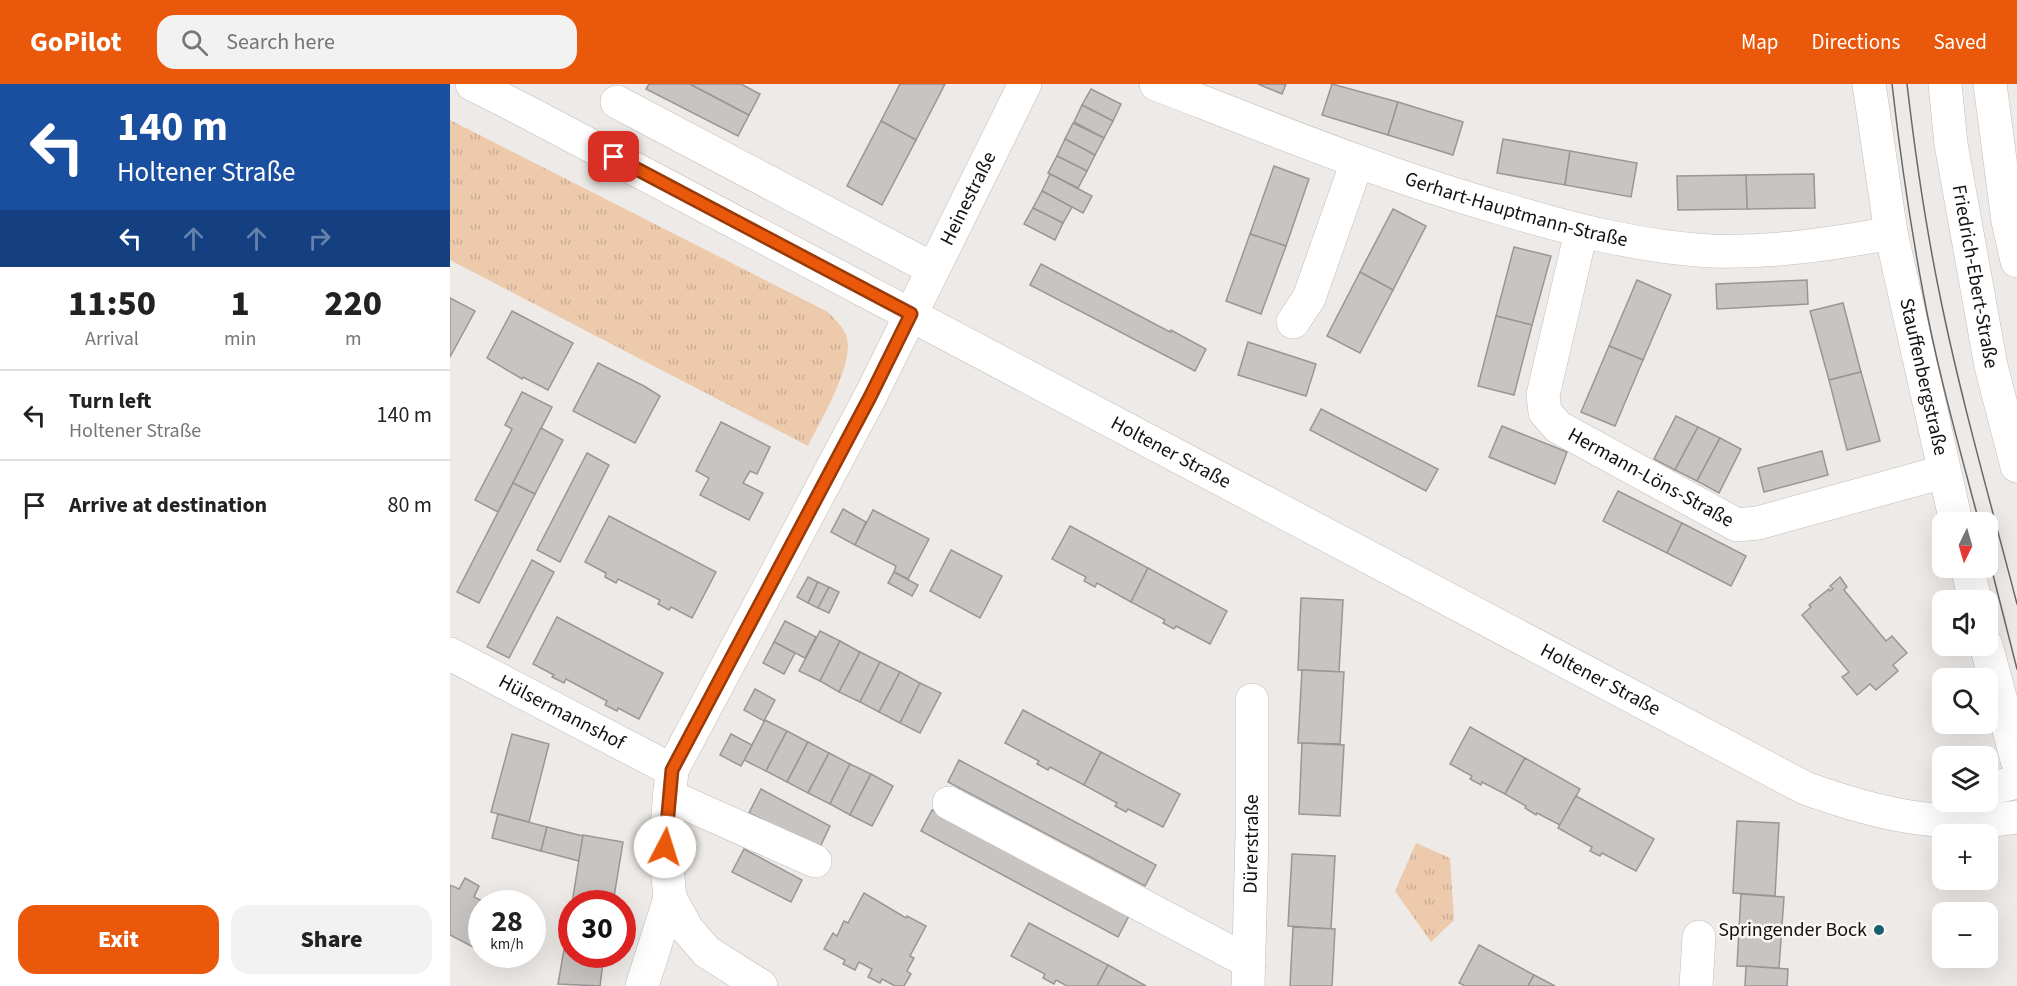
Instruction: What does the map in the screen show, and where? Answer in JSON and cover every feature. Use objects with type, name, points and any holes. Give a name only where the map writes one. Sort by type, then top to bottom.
[{"type":"street","name":"Holtener Straße","points":[[471,84],[911,314],[1805,788],[1837,800],[1912,818],[1946,822],[1983,822],[2017,816]]},
{"type":"street","name":"Heinestraße","points":[[671,783],[870,397],[1025,84]]},
{"type":"street","name":"Gerhart-Hauptmann-Straße","points":[[1156,84],[1357,162],[1468,199],[1581,232],[1646,245],[1711,251],[1818,246],[1891,233]]},
{"type":"street","name":"Stauffenbergstraße","points":[[1869,84],[1891,233],[1953,512]]},
{"type":"street","name":"Friedrich-Ebert-Straße","points":[[1945,84],[1951,144],[1990,366],[2017,466]]},
{"type":"street","points":[[1990,84],[2008,221],[2017,261]]},
{"type":"street","points":[[617,102],[933,269]]},
{"type":"street","points":[[1293,322],[1310,298],[1357,162]]},
{"type":"street","name":"Hermann-Löns-Straße","points":[[1581,232],[1543,394],[1545,412],[1558,427],[1737,525],[1758,523],[1943,472]]},
{"type":"street","name":"Hülsermannshof","points":[[450,654],[671,783],[815,861]]},
{"type":"street","points":[[1989,656],[2017,760]]},
{"type":"street","name":"Dürerstraße","points":[[1248,974],[1252,836],[1252,700]]},
{"type":"street","points":[[1998,787],[2017,782]]},
{"type":"street","points":[[671,783],[665,847],[670,898],[687,929],[707,952],[761,986]]},
{"type":"street","name":"Holtener Straße","points":[[1875,808],[1932,800]]},
{"type":"street","points":[[948,803],[1248,974]]},
{"type":"street","points":[[642,986],[670,898]]},
{"type":"street","points":[[1696,986],[1699,937]]},
{"type":"green space","points":[[450,120],[828,312],[844,330],[847,338],[846,363],[835,393],[808,446],[450,260]]},
{"type":"green space","points":[[1416,843],[1450,858],[1454,920],[1431,942],[1395,891]]},
{"type":"building","points":[[649,84],[690,84],[749,115],[738,136],[646,89]]},
{"type":"building","points":[[690,84],[741,84],[760,94],[749,115]]},
{"type":"building","points":[[900,84],[945,84],[916,140],[881,121]]},
{"type":"building","points":[[1258,84],[1286,84],[1282,94]]},
{"type":"building","points":[[1332,84],[1398,102],[1388,135],[1322,115]]},
{"type":"building","points":[[1091,89],[1121,104],[1113,121],[1082,105]]},
{"type":"building","points":[[1398,102],[1463,122],[1453,155],[1388,135]]},
{"type":"building","points":[[1082,105],[1113,121],[1104,138],[1074,122]]},
{"type":"building","points":[[881,121],[916,140],[882,205],[847,186]]},
{"type":"building","points":[[1073,123],[1104,138],[1095,155],[1065,139]]},
{"type":"building","points":[[1065,139],[1095,155],[1087,171],[1057,156]]},
{"type":"building","points":[[1503,139],[1570,151],[1565,185],[1497,173]]},
{"type":"building","points":[[1570,151],[1637,163],[1631,197],[1565,185]]},
{"type":"building","points":[[1057,156],[1087,171],[1078,188],[1048,173]]},
{"type":"building","points":[[1274,166],[1309,179],[1286,246],[1250,234]]},
{"type":"building","points":[[1050,174],[1092,196],[1083,213],[1042,191]]},
{"type":"building","points":[[1814,174],[1815,208],[1747,209],[1746,175]]},
{"type":"building","points":[[1746,175],[1747,209],[1678,210],[1677,176]]},
{"type":"building","points":[[1042,191],[1072,207],[1063,223],[1033,208]]},
{"type":"building","points":[[1033,208],[1063,223],[1055,240],[1024,224]]},
{"type":"building","points":[[1393,209],[1426,226],[1393,290],[1360,272]]},
{"type":"building","points":[[1250,234],[1286,246],[1261,314],[1226,301]]},
{"type":"building","points":[[1514,247],[1551,256],[1532,325],[1496,316]]},
{"type":"building","points":[[1041,264],[1206,349],[1195,371],[1030,285]]},
{"type":"building","points":[[1360,272],[1393,290],[1360,353],[1327,336]]},
{"type":"building","points":[[1637,280],[1671,295],[1643,360],[1609,346]]},
{"type":"building","points":[[1807,280],[1808,304],[1717,309],[1716,284]]},
{"type":"building","points":[[450,298],[475,311],[450,357]]},
{"type":"building","points":[[1843,303],[1861,372],[1829,380],[1810,311]]},
{"type":"building","points":[[512,311],[573,343],[548,390],[523,377],[522,379],[487,358]]},
{"type":"building","points":[[1496,316],[1532,325],[1514,395],[1478,386]]},
{"type":"building","points":[[1248,342],[1316,364],[1306,396],[1238,375]]},
{"type":"building","points":[[1609,346],[1643,360],[1615,426],[1581,412]]},
{"type":"building","points":[[598,363],[660,396],[635,443],[573,411]]},
{"type":"building","points":[[1861,372],[1880,441],[1847,450],[1829,380]]},
{"type":"building","points":[[522,392],[552,407],[498,512],[475,500],[512,429],[505,425]]},
{"type":"building","points":[[1321,409],[1438,469],[1426,491],[1310,430]]},
{"type":"building","points":[[1676,416],[1698,427],[1675,470],[1654,459]]},
{"type":"building","points":[[721,422],[770,447],[757,474],[750,471],[743,483],[763,493],[749,520],[700,495],[709,478],[696,471]]},
{"type":"building","points":[[1502,426],[1567,452],[1555,484],[1489,457]]},
{"type":"building","points":[[1698,427],[1720,438],[1697,481],[1675,470]]},
{"type":"building","points":[[541,428],[563,440],[535,494],[513,483]]},
{"type":"building","points":[[1720,438],[1741,449],[1719,493],[1697,481]]},
{"type":"building","points":[[1822,451],[1828,475],[1764,492],[1758,468]]},
{"type":"building","points":[[587,453],[609,465],[560,562],[537,550]]},
{"type":"building","points":[[513,483],[535,494],[479,603],[457,592]]},
{"type":"building","points":[[1618,491],[1682,523],[1667,553],[1603,521]]},
{"type":"building","points":[[843,509],[866,522],[855,545],[831,532]]},
{"type":"building","points":[[873,510],[929,539],[908,579],[894,572],[896,566],[855,545]]},
{"type":"building","points":[[609,516],[716,572],[692,618],[671,607],[669,610],[658,604],[660,600],[618,579],[616,583],[605,577],[606,573],[585,562]]},
{"type":"building","points":[[1682,523],[1746,556],[1731,586],[1667,553]]},
{"type":"building","points":[[1070,526],[1148,568],[1131,602],[1097,583],[1095,587],[1084,581],[1086,577],[1052,559]]},
{"type":"building","points":[[951,550],[1002,576],[980,618],[930,591]]},
{"type":"building","points":[[532,560],[554,572],[509,658],[487,647]]},
{"type":"building","points":[[1148,568],[1227,611],[1210,644],[1176,626],[1174,629],[1163,623],[1165,620],[1131,602]]},
{"type":"building","points":[[894,572],[918,585],[912,596],[888,583]]},
{"type":"building","points":[[808,577],[818,582],[808,603],[797,597]]},
{"type":"building","points":[[1840,577],[1847,587],[1844,590],[1886,641],[1892,636],[1907,653],[1893,665],[1898,671],[1876,690],[1870,684],[1857,695],[1842,677],[1849,672],[1802,615],[1811,607],[1809,605],[1829,589],[1830,591],[1833,589],[1830,586]]},
{"type":"building","points":[[818,582],[829,587],[818,608],[808,603]]},
{"type":"building","points":[[829,587],[839,592],[829,613],[818,608]]},
{"type":"building","points":[[1301,598],[1343,600],[1339,672],[1298,670]]},
{"type":"building","points":[[557,617],[663,673],[639,719],[618,708],[617,711],[605,705],[607,701],[566,679],[564,683],[552,677],[554,675],[533,664]]},
{"type":"building","points":[[785,621],[816,637],[805,658],[774,642]]},
{"type":"building","points":[[820,631],[840,641],[820,681],[799,671]]},
{"type":"building","points":[[840,641],[860,652],[839,692],[820,681]]},
{"type":"building","points":[[774,642],[795,653],[784,674],[763,663]]},
{"type":"building","points":[[860,652],[880,662],[860,702],[839,692]]},
{"type":"building","points":[[880,662],[900,672],[879,712],[860,702]]},
{"type":"building","points":[[1302,670],[1344,672],[1340,744],[1298,743]]},
{"type":"building","points":[[900,672],[920,683],[900,723],[879,712]]},
{"type":"building","points":[[920,683],[941,693],[920,733],[900,723]]},
{"type":"building","points":[[755,689],[775,700],[764,721],[744,710]]},
{"type":"building","points":[[1023,710],[1101,752],[1084,785],[1050,767],[1048,770],[1037,764],[1039,761],[1005,743]]},
{"type":"building","points":[[765,720],[787,731],[766,771],[744,760]]},
{"type":"building","points":[[1470,727],[1525,758],[1505,794],[1482,782],[1481,785],[1470,779],[1472,776],[1450,764]]},
{"type":"building","points":[[787,731],[808,742],[787,782],[766,771]]},
{"type":"building","points":[[512,734],[549,744],[529,822],[491,812]]},
{"type":"building","points":[[731,734],[752,745],[741,766],[720,755]]},
{"type":"building","points":[[808,742],[829,753],[808,793],[787,782]]},
{"type":"building","points":[[1302,743],[1344,745],[1340,816],[1299,814]]},
{"type":"building","points":[[1101,752],[1180,794],[1163,827],[1128,809],[1126,812],[1115,806],[1117,803],[1084,785]]},
{"type":"building","points":[[829,753],[850,764],[830,804],[808,793]]},
{"type":"building","points":[[1525,758],[1580,789],[1560,825],[1537,813],[1536,815],[1525,808],[1526,806],[1505,794]]},
{"type":"building","points":[[959,760],[1156,865],[1145,886],[948,782]]},
{"type":"building","points":[[850,764],[871,774],[850,815],[830,804]]},
{"type":"building","points":[[871,774],[893,786],[872,826],[850,815]]},
{"type":"building","points":[[761,789],[830,826],[819,849],[749,813]]},
{"type":"building","points":[[1576,796],[1654,839],[1636,871],[1602,853],[1600,856],[1590,851],[1592,847],[1558,828]]},
{"type":"building","points":[[932,810],[1129,916],[1118,937],[921,831]]},
{"type":"building","points":[[498,814],[547,827],[541,851],[492,838]]},
{"type":"building","points":[[1737,821],[1779,823],[1775,896],[1733,893]]},
{"type":"building","points":[[547,827],[583,836],[579,861],[541,851]]},
{"type":"building","points":[[583,835],[623,842],[615,890],[574,890]]},
{"type":"building","points":[[744,849],[802,880],[791,902],[732,872]]},
{"type":"building","points":[[1292,854],[1335,856],[1331,929],[1288,926]]},
{"type":"building","points":[[465,878],[479,886],[477,890],[468,890],[468,944],[450,935],[450,885],[459,889]]},
{"type":"building","points":[[864,893],[906,918],[907,916],[926,926],[910,956],[914,958],[907,971],[911,974],[904,986],[895,986],[882,979],[880,983],[868,977],[872,969],[859,962],[855,970],[843,964],[845,960],[824,949],[833,933],[837,936],[844,921],[848,923]]},
{"type":"building","points":[[1741,894],[1784,897],[1779,968],[1737,966]]},
{"type":"building","points":[[1029,923],[1108,965],[1097,986],[1067,986],[1056,980],[1054,984],[1043,978],[1045,974],[1011,956]]},
{"type":"building","points":[[1293,927],[1335,929],[1332,986],[1290,986]]},
{"type":"building","points":[[1479,945],[1534,975],[1528,986],[1465,986],[1459,983]]},
{"type":"building","points":[[1108,965],[1146,986],[1097,986]]},
{"type":"building","points":[[1746,966],[1788,969],[1787,986],[1745,986]]},
{"type":"building","points":[[561,968],[602,968],[600,986],[558,984]]},
{"type":"building","points":[[1534,975],[1555,986],[1528,986]]},
{"type":"tram line","points":[[1892,84],[1918,266],[1935,350],[1976,512]]},
{"type":"tram line","points":[[1907,84],[1925,213],[1947,330],[2017,604]]},
{"type":"tram line","points":[[1994,578],[2017,669]]},
{"type":"place","name":"Springender Bock","points":[[1879,930]]},
{"type":"route","points":[[614,157],[911,314],[870,397],[672,770],[665,847]]}]
